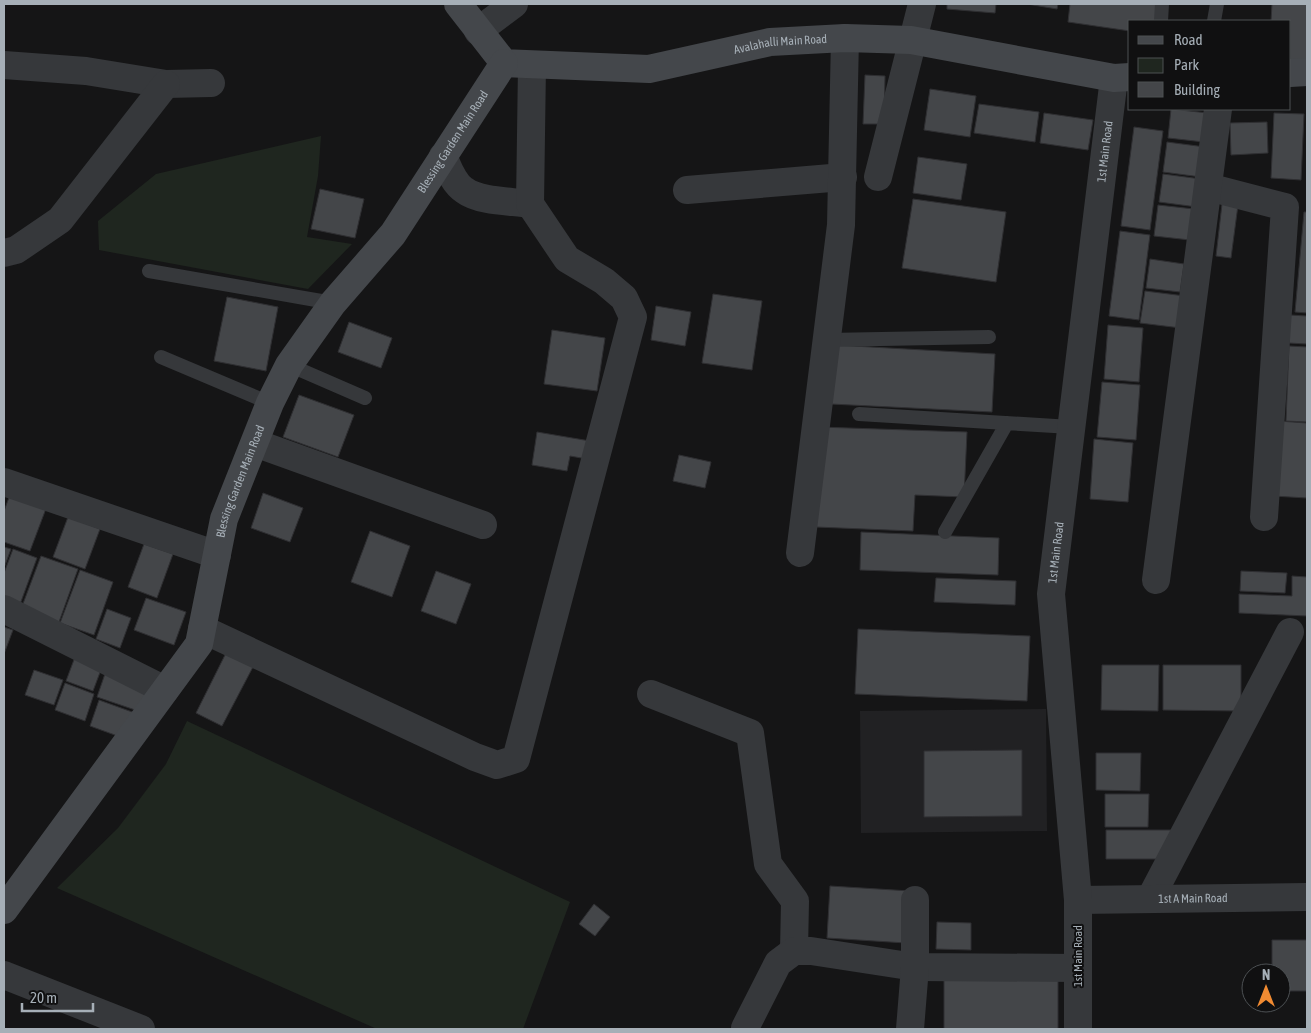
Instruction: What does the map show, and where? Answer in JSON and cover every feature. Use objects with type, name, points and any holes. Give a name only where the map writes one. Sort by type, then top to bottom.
[{"type":"main road","points":[[458,4],[504,63]]},
{"type":"main road","name":"Avalahalli Main Road","points":[[504,63],[649,69],[770,42],[846,38],[911,40],[1122,78]]},
{"type":"main road","name":"Blessing Garden Main Road","points":[[4,910],[199,644],[224,519],[270,403],[289,365],[333,303],[393,234],[504,63]]},
{"type":"main road","points":[[1291,73],[1307,72]]},
{"type":"street","points":[[478,30],[514,4]]},
{"type":"street","points":[[878,176],[911,40],[922,4]]},
{"type":"street","points":[[800,553],[841,225],[846,38]]},
{"type":"street","points":[[4,65],[86,71],[166,84],[211,83]]},
{"type":"street","points":[[202,629],[475,757],[498,766],[516,759],[633,317],[624,298],[604,281],[566,259],[530,204],[532,65]]},
{"type":"street","name":"1st Main Road","points":[[1078,1029],[1078,900],[1051,594],[1071,427],[1122,78]]},
{"type":"street","points":[[4,254],[16,250],[60,220],[166,84]]},
{"type":"street","points":[[1156,580],[1218,110]]},
{"type":"street","points":[[443,156],[456,182],[464,191],[484,197],[530,204]]},
{"type":"street","points":[[687,190],[843,176]]},
{"type":"street","points":[[1208,188],[1285,207],[1264,517]]},
{"type":"street","points":[[255,443],[483,525]]},
{"type":"street","points":[[4,482],[217,555]]},
{"type":"street","points":[[4,609],[165,690]]},
{"type":"street","points":[[1150,899],[1290,632]]},
{"type":"street","points":[[651,694],[750,733],[768,864],[795,901],[794,951]]},
{"type":"street","name":"1st A Main Road","points":[[1078,900],[1307,897]]},
{"type":"street","points":[[910,1029],[915,967],[914,900]]},
{"type":"street","points":[[744,1028],[778,963],[794,951],[811,951],[915,967],[1078,968]]},
{"type":"street","points":[[4,975],[141,1029]]},
{"type":"lane","points":[[1161,20],[1162,4]]},
{"type":"lane","points":[[1214,20],[1217,4]]},
{"type":"lane","points":[[149,271],[333,303]]},
{"type":"lane","points":[[827,340],[988,337]]},
{"type":"lane","points":[[161,357],[270,403]]},
{"type":"lane","points":[[289,365],[365,398]]},
{"type":"lane","points":[[859,414],[1071,427]]},
{"type":"lane","points":[[945,532],[1007,423]]},
{"type":"shaded area","points":[[1046,709],[1047,831],[861,833],[860,711]]},
{"type":"green space","points":[[321,136],[318,176],[307,237],[352,244],[308,289],[99,250],[98,221],[156,174]]},
{"type":"green space","points":[[187,721],[570,902],[523,1029],[377,1029],[57,888],[118,828],[166,764]]},
{"type":"building","points":[[947,4],[996,4],[995,13],[947,9]]},
{"type":"building","points":[[1027,4],[1058,4],[1057,9]]},
{"type":"building","points":[[1070,4],[1158,4],[1155,20],[1128,20],[1128,31],[1068,22]]},
{"type":"building","points":[[1272,4],[1307,4],[1307,62],[1291,61],[1291,20],[1271,20]]},
{"type":"building","points":[[865,75],[885,76],[884,124],[863,124]]},
{"type":"building","points":[[930,89],[976,96],[970,137],[924,130]]},
{"type":"building","points":[[979,104],[1039,112],[1035,142],[974,133]]},
{"type":"building","points":[[1171,110],[1208,113],[1204,142],[1168,138]]},
{"type":"building","points":[[1044,113],[1093,120],[1088,150],[1040,143]]},
{"type":"building","points":[[1274,113],[1304,114],[1301,180],[1271,178]]},
{"type":"building","points":[[1267,122],[1268,153],[1231,155],[1230,123]]},
{"type":"building","points":[[1134,127],[1163,131],[1150,230],[1121,226]]},
{"type":"building","points":[[1167,142],[1205,147],[1201,177],[1163,172]]},
{"type":"building","points":[[918,157],[967,164],[961,200],[913,193]]},
{"type":"building","points":[[1163,174],[1201,179],[1197,207],[1159,202]]},
{"type":"building","points":[[320,189],[364,199],[355,238],[311,229]]},
{"type":"building","points":[[913,199],[1006,212],[996,282],[902,268]]},
{"type":"building","points":[[1222,204],[1238,205],[1231,258],[1216,256]]},
{"type":"building","points":[[1158,205],[1194,209],[1190,240],[1154,236]]},
{"type":"building","points":[[1304,212],[1307,212],[1307,313],[1295,312]]},
{"type":"building","points":[[1120,231],[1150,235],[1139,320],[1109,316]]},
{"type":"building","points":[[1150,259],[1184,264],[1180,292],[1146,288]]},
{"type":"building","points":[[1145,291],[1185,296],[1181,328],[1140,323]]},
{"type":"building","points":[[713,294],[762,301],[752,370],[702,363]]},
{"type":"building","points":[[227,297],[278,307],[266,371],[214,361]]},
{"type":"building","points":[[656,306],[691,312],[685,346],[651,340]]},
{"type":"building","points":[[1290,315],[1307,316],[1307,344],[1289,343]]},
{"type":"building","points":[[349,322],[392,338],[381,368],[338,352]]},
{"type":"building","points":[[1108,325],[1143,328],[1139,382],[1104,379]]},
{"type":"building","points":[[552,330],[605,338],[597,391],[544,384]]},
{"type":"building","points":[[835,345],[995,354],[992,412],[831,404]]},
{"type":"building","points":[[1289,346],[1307,347],[1307,422],[1286,421]]},
{"type":"building","points":[[1102,382],[1140,385],[1136,440],[1097,437]]},
{"type":"building","points":[[299,395],[354,415],[338,457],[283,437]]},
{"type":"building","points":[[1278,421],[1307,423],[1307,498],[1273,496]]},
{"type":"building","points":[[819,427],[967,432],[964,497],[915,495],[913,531],[816,527]]},
{"type":"building","points":[[537,432],[590,441],[587,459],[570,456],[567,471],[532,465]]},
{"type":"building","points":[[1094,439],[1133,443],[1128,502],[1090,499]]},
{"type":"building","points":[[679,455],[711,462],[705,488],[673,481]]},
{"type":"building","points":[[11,492],[47,506],[30,551],[4,542],[4,511]]},
{"type":"building","points":[[263,493],[303,508],[290,542],[251,528]]},
{"type":"building","points":[[68,517],[100,529],[85,569],[53,557]]},
{"type":"building","points":[[370,531],[410,546],[392,597],[351,582]]},
{"type":"building","points":[[861,532],[999,538],[998,575],[860,570]]},
{"type":"building","points":[[144,544],[173,554],[157,598],[128,587]]},
{"type":"building","points":[[4,547],[11,549],[4,568]]},
{"type":"building","points":[[13,549],[37,558],[19,607],[4,602],[4,573]]},
{"type":"building","points":[[41,556],[78,569],[59,622],[21,609]]},
{"type":"building","points":[[80,570],[113,582],[94,635],[60,623]]},
{"type":"building","points":[[436,571],[471,584],[456,624],[421,611]]},
{"type":"building","points":[[1241,571],[1287,573],[1285,593],[1240,591]]},
{"type":"building","points":[[1292,576],[1307,577],[1307,616],[1239,613],[1239,594],[1292,596]]},
{"type":"building","points":[[936,578],[1016,581],[1015,605],[934,602]]},
{"type":"building","points":[[146,598],[186,612],[174,645],[134,630]]},
{"type":"building","points":[[107,609],[131,618],[120,648],[96,639]]},
{"type":"building","points":[[4,627],[13,630],[4,654]]},
{"type":"building","points":[[858,629],[1030,636],[1027,701],[855,694]]},
{"type":"building","points":[[227,651],[254,665],[222,726],[196,713]]},
{"type":"building","points":[[75,657],[102,667],[93,691],[66,681]]},
{"type":"building","points":[[1102,665],[1159,665],[1158,711],[1101,710]]},
{"type":"building","points":[[1163,665],[1241,665],[1241,711],[1163,710]]},
{"type":"building","points":[[107,668],[154,685],[144,713],[97,697]]},
{"type":"building","points":[[34,670],[63,680],[54,705],[25,695]]},
{"type":"building","points":[[65,683],[94,694],[85,721],[55,710]]},
{"type":"building","points":[[99,700],[135,713],[126,739],[90,726]]},
{"type":"building","points":[[1022,750],[1022,816],[924,817],[924,751]]},
{"type":"building","points":[[1096,753],[1141,753],[1140,791],[1096,790]]},
{"type":"building","points":[[1105,794],[1149,794],[1148,827],[1105,827]]},
{"type":"building","points":[[1106,830],[1177,830],[1164,859],[1106,859]]},
{"type":"building","points":[[830,886],[910,891],[906,943],[827,938]]},
{"type":"building","points":[[594,904],[610,917],[595,936],[579,924]]},
{"type":"building","points":[[937,922],[971,923],[971,950],[936,949]]},
{"type":"building","points":[[1272,940],[1307,940],[1307,991],[1291,991],[1291,963],[1272,963]]},
{"type":"building","points":[[944,978],[1058,978],[1058,1029],[944,1029]]}]
